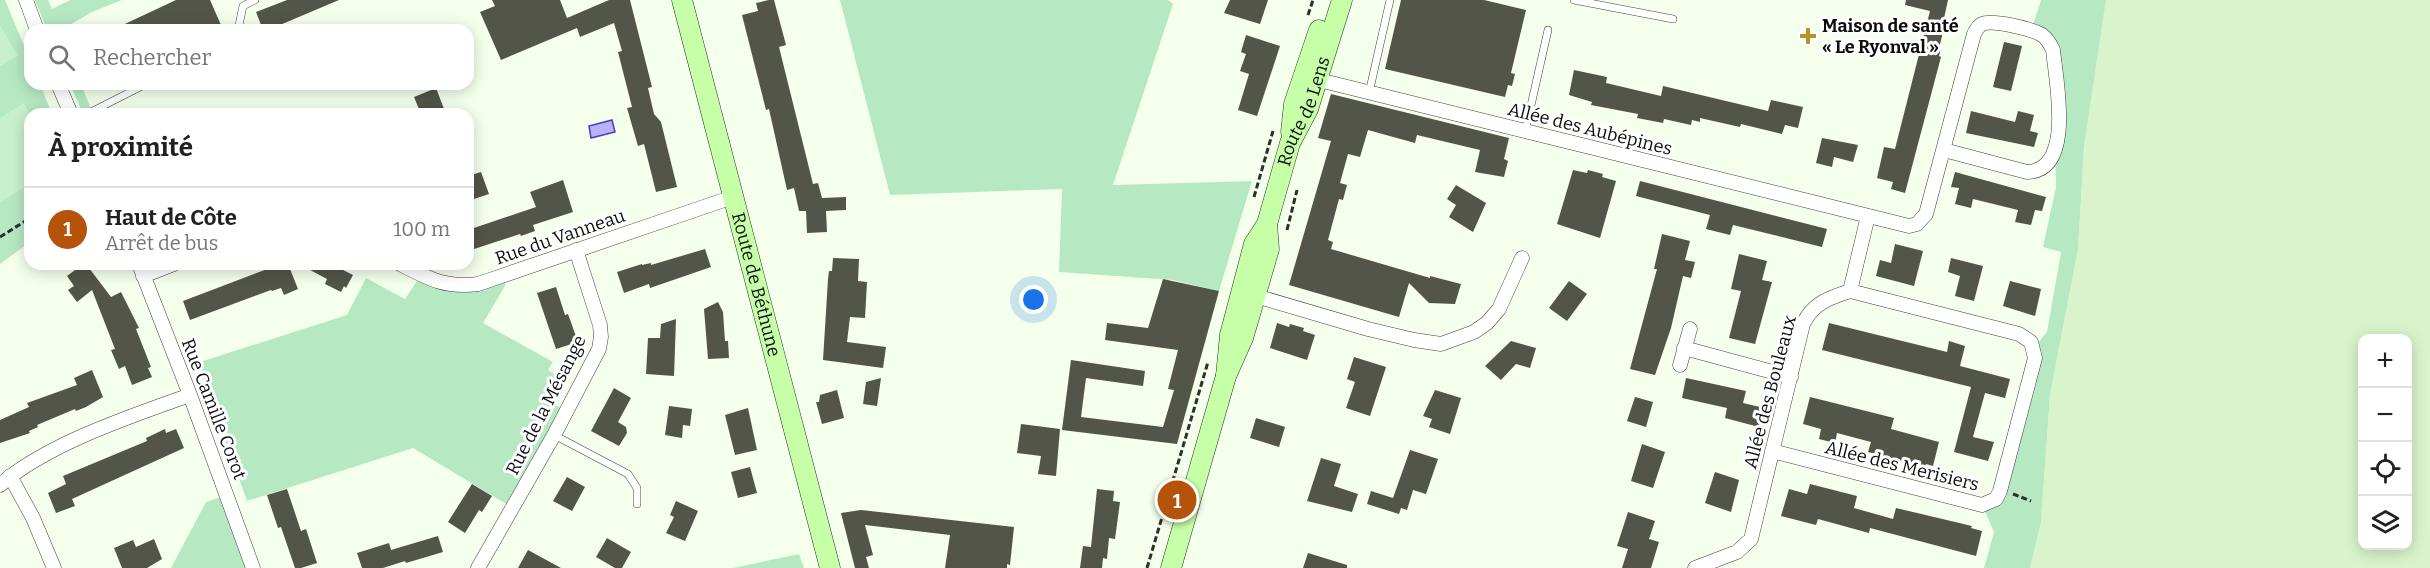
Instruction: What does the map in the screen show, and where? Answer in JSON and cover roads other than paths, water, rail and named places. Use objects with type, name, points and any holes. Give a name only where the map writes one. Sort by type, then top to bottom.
[{"type":"main road","name":"Route de Béthune","points":[[682,0],[830,568]]},
{"type":"main road","points":[[1310,78],[1329,0]]},
{"type":"main road","name":"Route de Lens","points":[[1171,568],[1226,376],[1243,338],[1248,294],[1269,249],[1267,224],[1290,143],[1308,109],[1310,78],[1342,0]]},
{"type":"street","points":[[26,0],[35,24]]},
{"type":"street","points":[[1984,22],[1994,22],[2031,31],[2049,41],[2053,50],[2059,122],[2055,151],[2044,168],[2037,172],[2028,172],[1944,150],[1978,26],[1984,22]]},
{"type":"street","name":"Allée des Aubépines","points":[[1310,78],[1909,226],[1922,221],[1926,214],[1944,150]]},
{"type":"street","points":[[61,90],[68,108]]},
{"type":"street","name":"Rue du Vanneau","points":[[412,270],[436,282],[451,286],[478,284],[733,197]]},
{"type":"street","points":[[1850,291],[1868,216]]},
{"type":"street","name":"Rue de la Mésange","points":[[478,568],[554,435],[599,349],[600,325],[576,250]]},
{"type":"street","points":[[1248,294],[1414,340],[1441,344],[1474,332],[1487,323],[1499,309],[1522,258]]},
{"type":"street","name":"Rue Camille Corot","points":[[141,270],[190,395],[253,568]]},
{"type":"street","name":"Allée des Bouleaux","points":[[1695,568],[1727,563],[1751,539],[1803,324],[1810,310],[1827,299],[1850,291]]},
{"type":"street","name":"Allée des Merisiers","points":[[1772,451],[1973,503],[1990,503],[1996,499],[2000,491],[2035,358],[2031,342],[2019,334],[1850,291]]},
{"type":"street","points":[[1680,365],[1690,328]]},
{"type":"street","points":[[1684,348],[1791,377]]},
{"type":"street","points":[[54,568],[33,518],[5,481],[63,445],[190,395]]},
{"type":"lane","points":[[239,24],[243,6],[255,0]]},
{"type":"lane","points":[[1369,93],[1390,0]]},
{"type":"lane","points":[[1574,0],[1673,19]]},
{"type":"lane","points":[[1525,132],[1548,30]]},
{"type":"lane","points":[[99,108],[134,90]]},
{"type":"lane","points":[[554,435],[628,474],[637,488],[637,504]]},
{"type":"place","name":"Maison de santé « Le Ryonval »","points":[[1808,36]]},
{"type":"place","name":"Haut de Côte","points":[[1177,500]]}]
